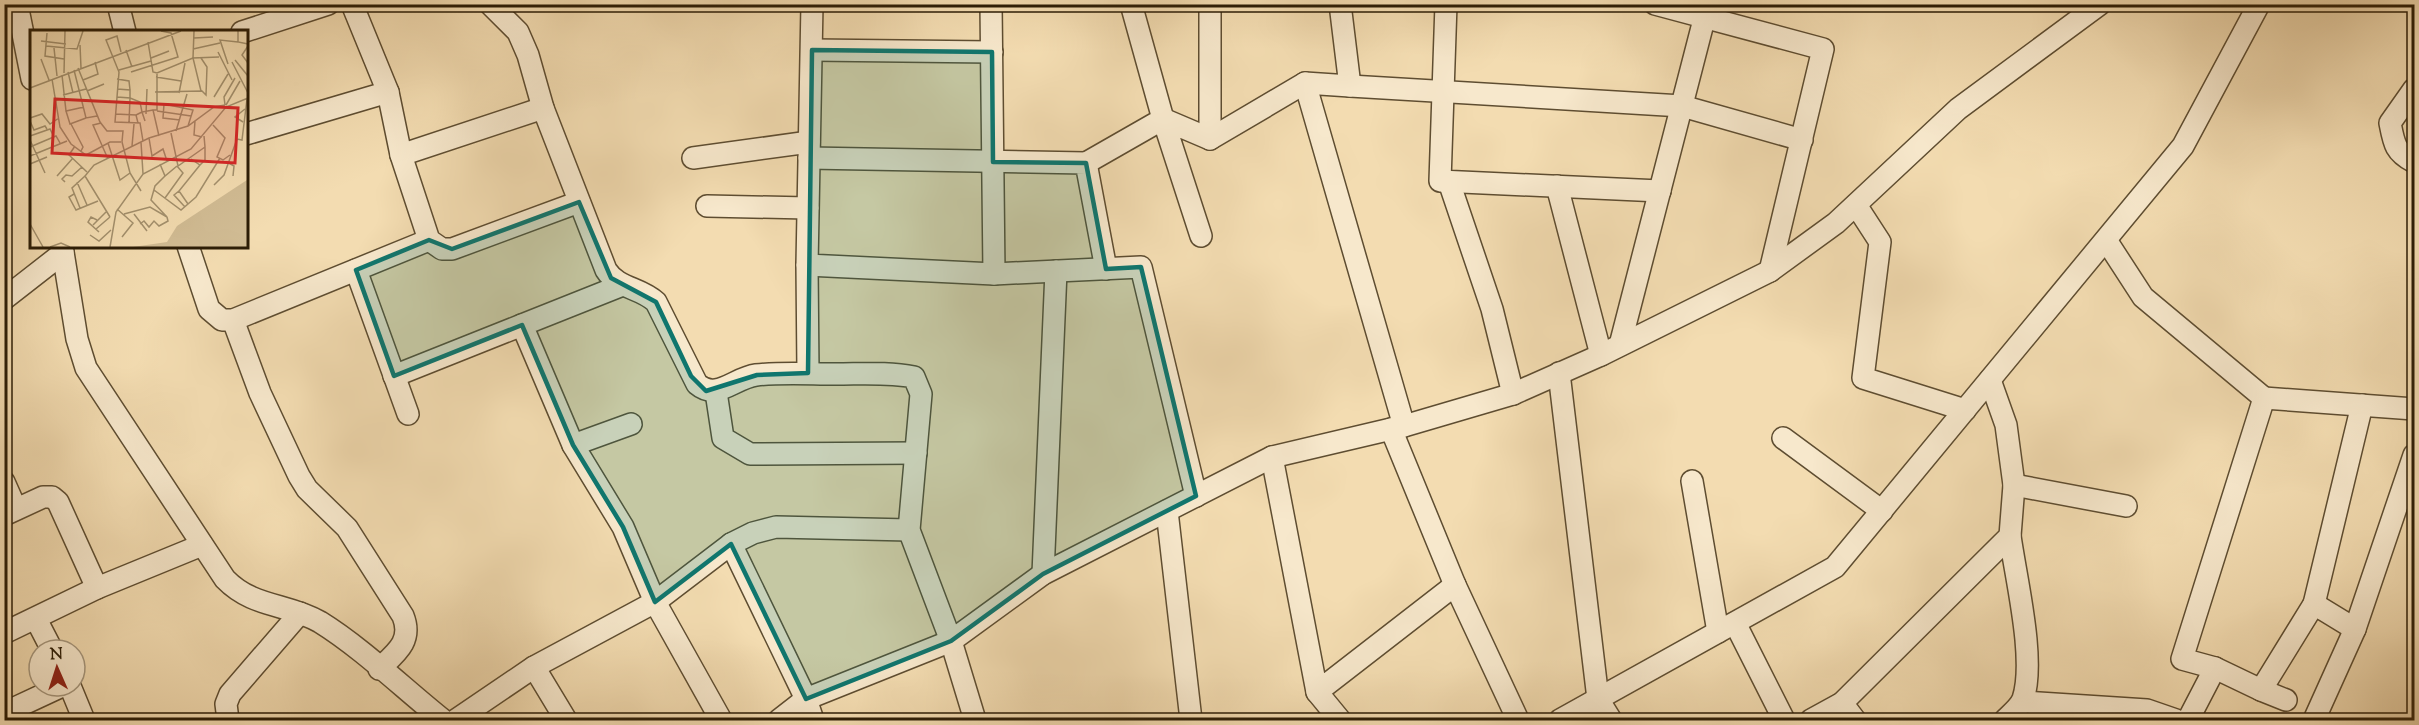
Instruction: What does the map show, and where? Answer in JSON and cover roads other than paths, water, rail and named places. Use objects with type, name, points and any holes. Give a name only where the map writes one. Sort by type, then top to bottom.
[{"type":"street","points":[[17,4],[13,29],[30,74]]},
{"type":"street","points":[[118,4],[124,30]]},
{"type":"street","points":[[248,30],[328,4]]},
{"type":"street","points":[[351,4],[388,92],[401,155],[429,240],[442,249],[452,249],[579,202]]},
{"type":"street","points":[[490,4],[518,32],[528,55],[543,108],[606,270],[620,286],[646,293],[656,302],[691,376],[706,391],[716,392],[745,377],[898,374],[915,378],[921,394],[909,530],[951,641],[975,720]]},
{"type":"street","points":[[808,374],[807,265],[812,4]]},
{"type":"street","points":[[991,4],[994,274]]},
{"type":"street","points":[[1131,4],[1163,119],[1201,236]]},
{"type":"street","points":[[1210,4],[1210,139]]},
{"type":"street","points":[[1340,4],[1350,87]]},
{"type":"street","points":[[1446,4],[1440,181],[1660,191]]},
{"type":"street","points":[[1655,4],[1707,11],[1823,49],[1770,271]]},
{"type":"street","points":[[779,720],[806,699],[951,641],[1043,574],[1272,457],[1397,427],[1513,394],[1601,355],[1770,271],[1836,223],[1958,110],[2100,4]]},
{"type":"street","points":[[1560,720],[1835,567],[2183,146],[2259,4]]},
{"type":"street","points":[[1620,345],[1707,11]]},
{"type":"street","points":[[812,50],[992,52]]},
{"type":"street","points":[[1210,139],[1305,83],[1682,106],[1802,140]]},
{"type":"street","points":[[1305,83],[1397,427],[1455,585],[1518,720]]},
{"type":"street","points":[[2415,89],[2390,123],[2393,140],[2400,155],[2415,162]]},
{"type":"street","points":[[248,133],[388,92]]},
{"type":"street","points":[[401,155],[543,108]]},
{"type":"street","points":[[1163,119],[1210,139]]},
{"type":"street","points":[[693,158],[809,150],[993,162],[1086,163],[1163,119]]},
{"type":"street","points":[[1086,163],[1106,269]]},
{"type":"street","points":[[1449,182],[1492,309],[1513,394]]},
{"type":"street","points":[[1557,186],[1601,355]]},
{"type":"street","points":[[1856,205],[1880,243],[1863,378],[1965,410]]},
{"type":"street","points":[[707,206],[808,208]]},
{"type":"street","points":[[189,248],[209,309],[222,320],[233,320],[429,240]]},
{"type":"street","points":[[2106,240],[2143,297],[2264,398],[2415,409]]},
{"type":"street","points":[[4,299],[62,250]]},
{"type":"street","points":[[62,250],[77,339],[86,368],[225,579],[237,592],[252,600],[300,613],[329,628],[443,720]]},
{"type":"street","points":[[807,265],[994,274],[1141,267],[1196,495]]},
{"type":"street","points":[[356,270],[408,414]]},
{"type":"street","points":[[1043,574],[1056,271]]},
{"type":"street","points":[[394,376],[620,286]]},
{"type":"street","points":[[233,320],[260,393],[299,476],[307,489],[347,528],[408,627],[402,647],[379,669]]},
{"type":"street","points":[[522,325],[573,445],[623,528],[655,602],[721,720]]},
{"type":"street","points":[[1559,373],[1598,699],[1611,720]]},
{"type":"street","points":[[1990,380],[2006,425],[2014,485],[2010,536],[2026,653],[2027,677],[2022,702],[2005,720]]},
{"type":"street","points":[[716,392],[723,438],[750,454],[916,453]]},
{"type":"street","points":[[2264,398],[2182,658],[2215,668],[2286,700]]},
{"type":"street","points":[[2261,690],[2314,603],[2362,405]]},
{"type":"street","points":[[573,445],[631,424]]},
{"type":"street","points":[[1782,438],[1882,511]]},
{"type":"street","points":[[2317,719],[2355,629],[2415,455]]},
{"type":"street","points":[[1272,457],[1317,692],[1340,720]]},
{"type":"street","points":[[1692,481],[1727,628],[1784,720]]},
{"type":"street","points":[[4,482],[10,512],[43,497],[52,496],[58,502],[97,588]]},
{"type":"street","points":[[2014,485],[2126,506]]},
{"type":"street","points":[[1167,511],[1191,720]]},
{"type":"street","points":[[456,720],[534,667],[655,602],[731,544],[753,533],[776,527],[909,530]]},
{"type":"street","points":[[1810,720],[1842,703],[2010,536]]},
{"type":"street","points":[[731,544],[806,699],[813,720]]},
{"type":"street","points":[[4,633],[97,588],[202,545]]},
{"type":"street","points":[[1317,692],[1455,585]]},
{"type":"street","points":[[2314,603],[2355,629]]},
{"type":"street","points":[[228,720],[226,704],[230,694],[300,613]]},
{"type":"street","points":[[36,619],[46,638]]},
{"type":"street","points":[[534,667],[566,720]]},
{"type":"street","points":[[2188,720],[2215,668]]},
{"type":"street","points":[[4,713],[36,698]]},
{"type":"street","points":[[75,698],[84,720]]},
{"type":"street","points":[[2022,702],[2147,710],[2176,720]]},
{"type":"street","points":[[1842,703],[1855,720]]}]
